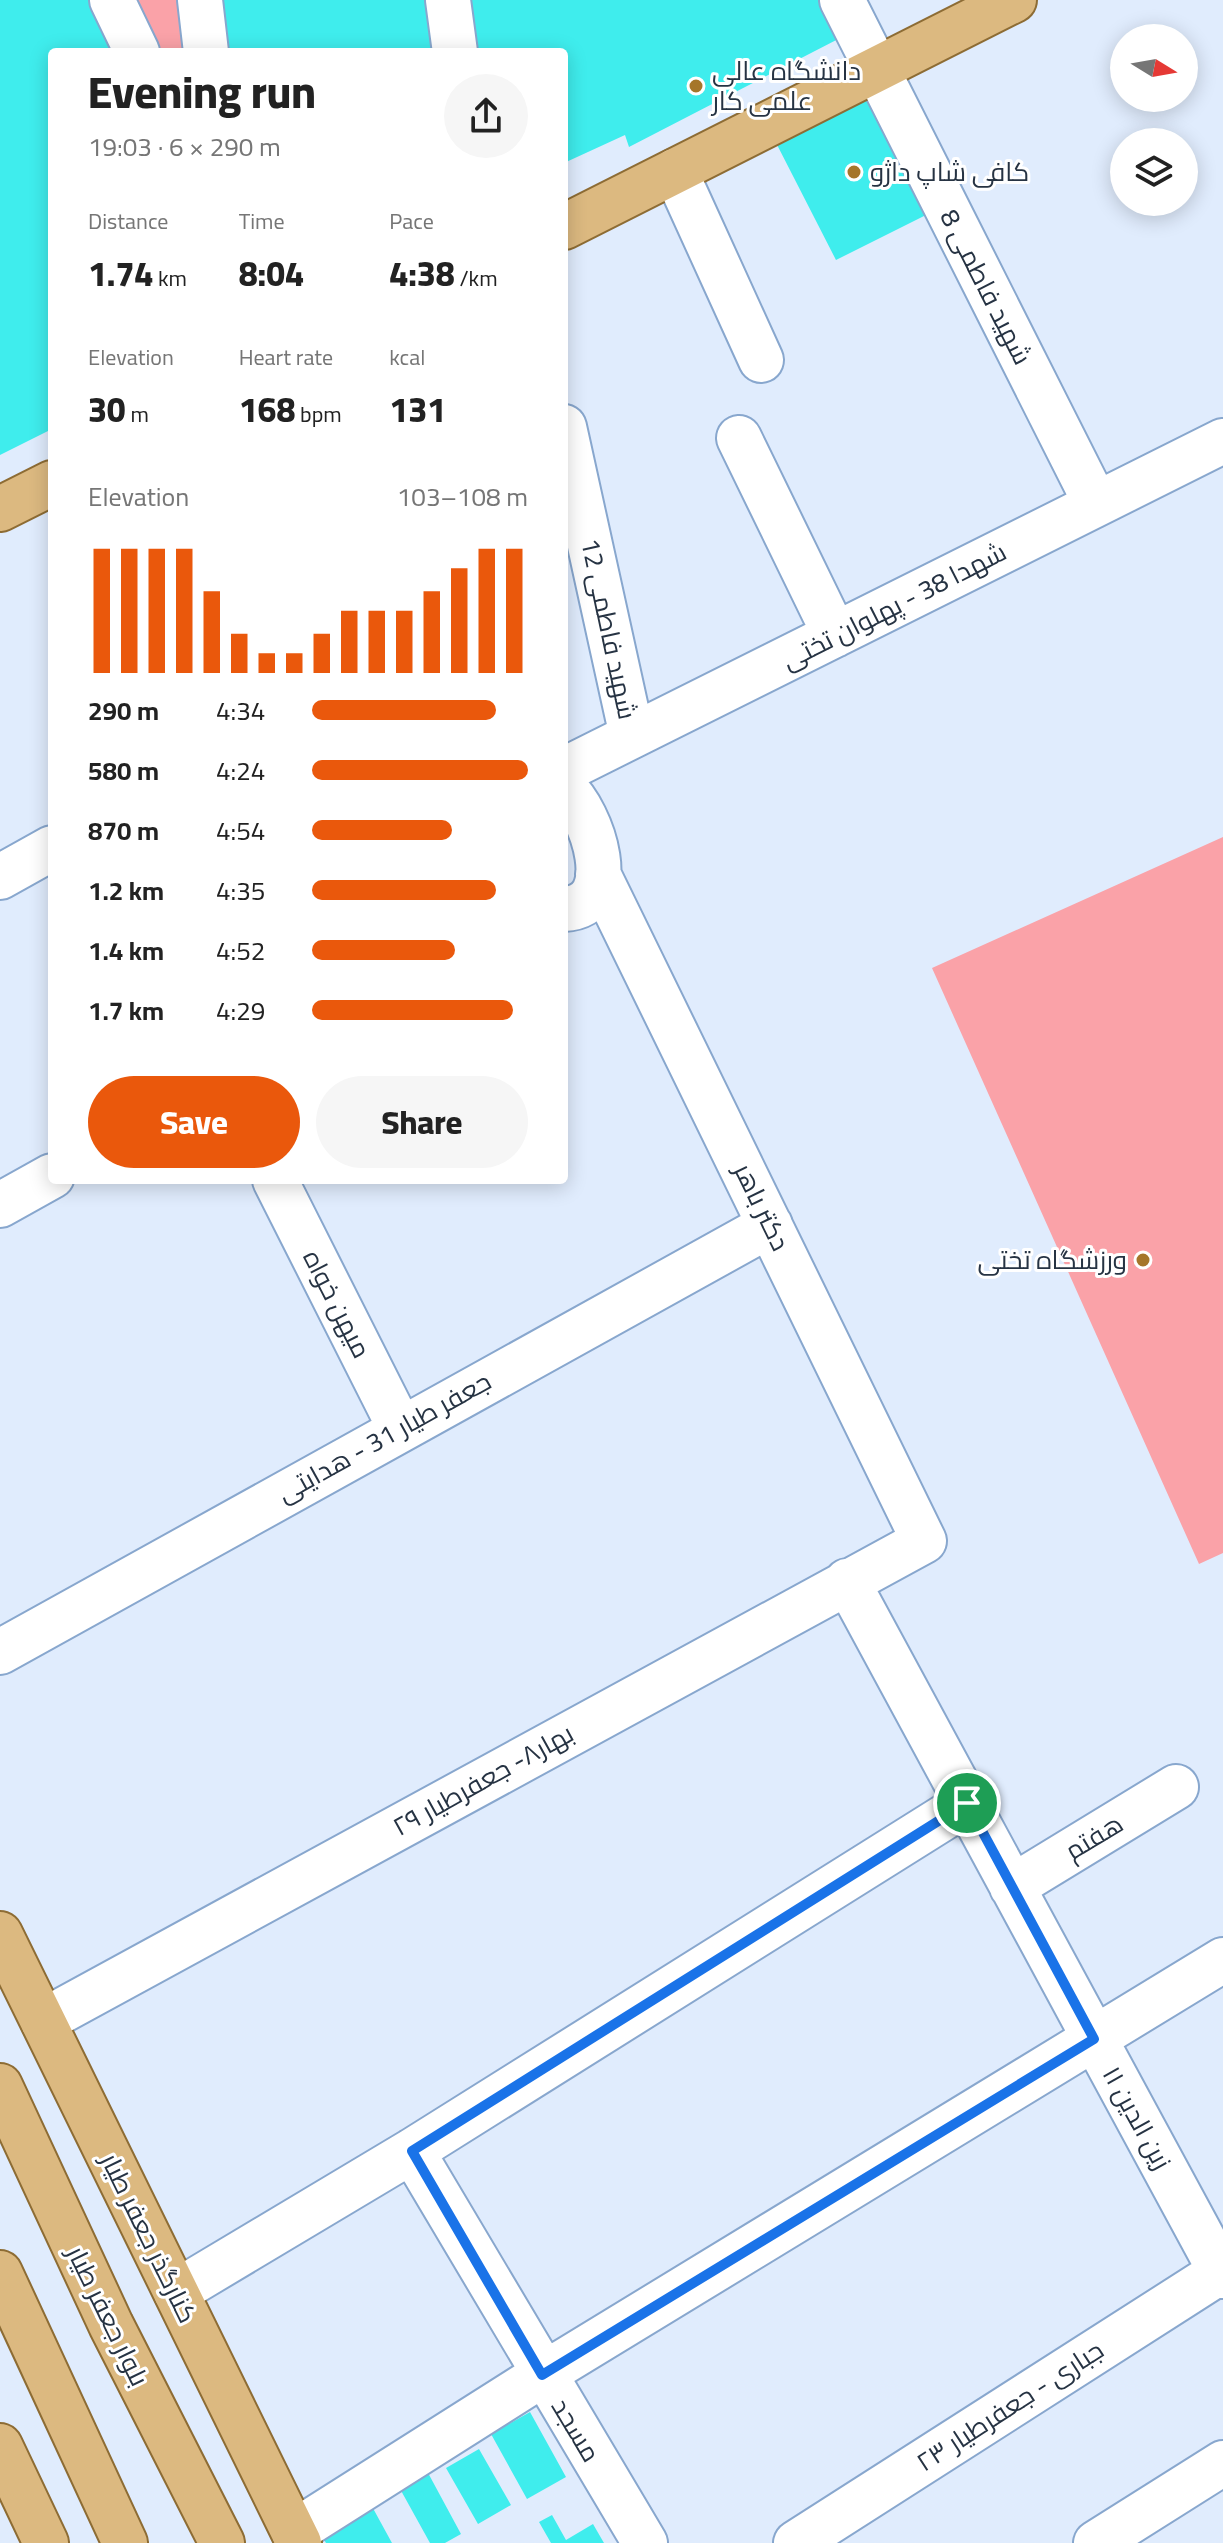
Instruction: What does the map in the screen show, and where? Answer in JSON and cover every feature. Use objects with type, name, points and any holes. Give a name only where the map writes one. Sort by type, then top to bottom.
[{"type":"main road","points":[[568,225],[1014,0]]},
{"type":"main road","points":[[0,509],[48,485]]},
{"type":"main road","name":"کنارگذر جعفر طیار","points":[[0,1934],[296,2538]]},
{"type":"main road","name":"بلوار جعفر طیار","points":[[0,2086],[111,2325],[222,2543]]},
{"type":"main road","points":[[0,2273],[125,2543]]},
{"type":"main road","points":[[0,2446],[46,2543]]},
{"type":"street","points":[[112,0],[135,48]]},
{"type":"street","points":[[200,0],[206,48]]},
{"type":"street","points":[[448,0],[454,48]]},
{"type":"street","name":"شهید فاطمی 8","points":[[842,0],[1096,504]]},
{"type":"street","points":[[675,171],[761,360]]},
{"type":"street","points":[[739,438],[835,635]]},
{"type":"street","name":"شهدا 38 - پهلوان تختی","points":[[568,768],[1223,441]]},
{"type":"street","name":"شهید فاطمی 12","points":[[568,445],[632,736]]},
{"type":"street","name":"دکتر باهر","points":[[568,793],[582,809],[592,829],[598,874],[924,1541]]},
{"type":"street","points":[[0,877],[48,850]]},
{"type":"street","points":[[568,908],[584,902],[594,889],[598,874]]},
{"type":"street","points":[[0,1205],[48,1178]]},
{"type":"street","name":"میهن خواه","points":[[277,1184],[400,1428]]},
{"type":"street","name":"جعفر طیار 31 - هدایتی","points":[[0,1652],[770,1225]]},
{"type":"street","name":"بهار۸- جعفرطیار ۲۹","points":[[43,2021],[924,1541]]},
{"type":"street","name":"زین الدین ۱۱","points":[[847,1581],[1222,2272]]},
{"type":"street","name":"هفتم","points":[[1012,1887],[1176,1787]]},
{"type":"street","points":[[176,2292],[412,2151],[967,1803]]},
{"type":"street","points":[[296,2538],[542,2375],[1223,1960]]},
{"type":"street","name":"مسجد","points":[[412,2151],[542,2375],[645,2543]]},
{"type":"street","name":"جباری - جعفرطیار ۲۳","points":[[796,2543],[1222,2272]]},
{"type":"street","points":[[1096,2543],[1223,2463]]},
{"type":"shaded area","points":[[133,0],[185,0],[193,48],[155,48]]},
{"type":"shaded area","name":"ورزشگاه تختی","points":[[1223,837],[1223,1553],[1199,1564],[932,968]]},
{"type":"building","points":[[0,0],[88,0],[112,48],[48,48],[48,431],[0,455]]},
{"type":"building","points":[[215,0],[438,0],[444,48],[222,48]]},
{"type":"building","points":[[460,0],[834,0],[846,35],[629,147],[625,135],[568,161],[568,48],[466,48]]},
{"type":"building","name":"کافی شاپ داژو","points":[[873,82],[936,210],[836,260],[771,133]]},
{"type":"building","points":[[530,2412],[566,2477],[527,2499],[491,2434]]},
{"type":"building","points":[[479,2449],[511,2505],[478,2524],[446,2468]]},
{"type":"building","points":[[427,2471],[461,2534],[445,2543],[430,2543],[399,2487]]},
{"type":"building","points":[[369,2501],[392,2543],[326,2543],[318,2530]]},
{"type":"building","points":[[552,2515],[566,2540],[593,2524],[604,2543],[551,2543],[539,2522]]},
{"type":"place","name":"دانشگاه عالی علمی کار","points":[[696,86]]},
{"type":"place","name":"کافی شاپ داژو","points":[[854,172]]},
{"type":"place","name":"ورزشگاه تختی","points":[[1143,1260]]},
{"type":"route","points":[[967,1803],[1094,2039],[542,2375],[412,2151],[967,1803]]}]
